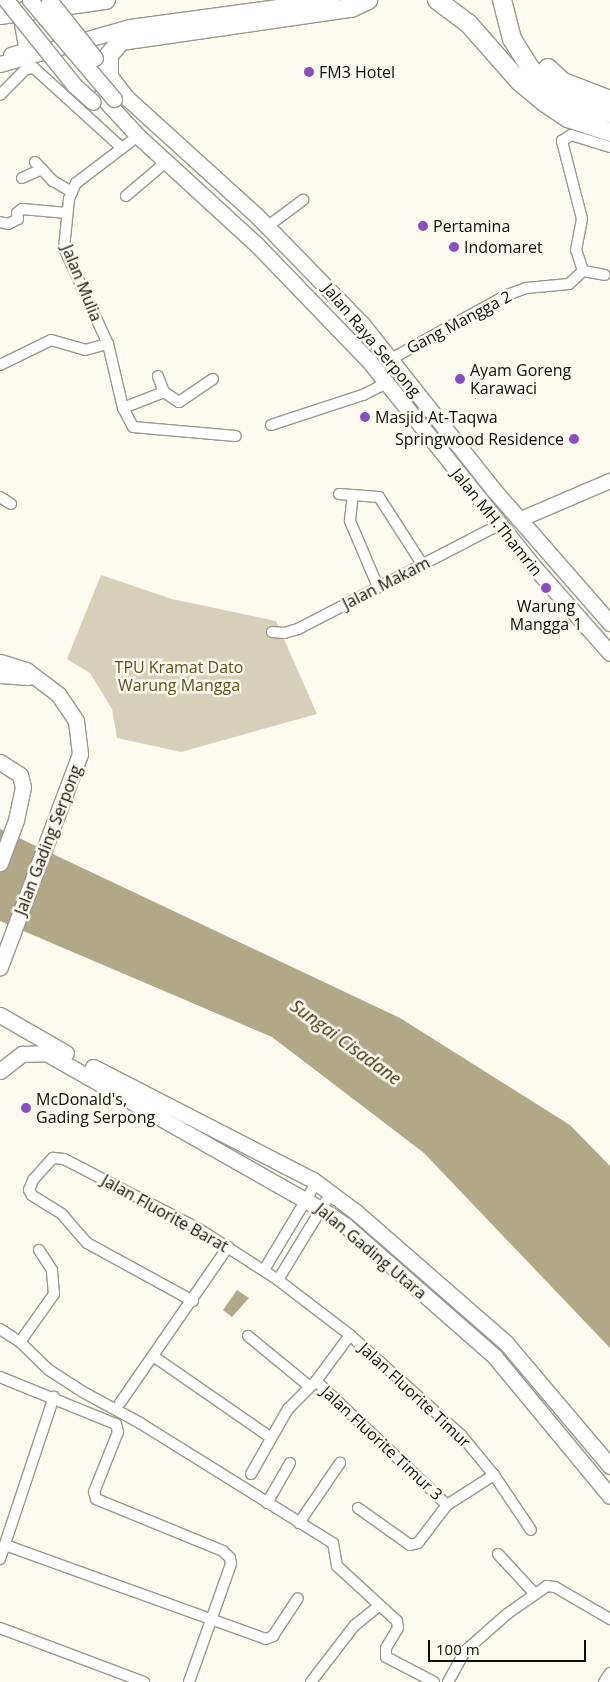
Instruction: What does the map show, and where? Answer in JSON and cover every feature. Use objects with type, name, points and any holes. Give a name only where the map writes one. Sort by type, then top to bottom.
[{"type":"highway","points":[[0,15],[106,0]]},
{"type":"highway","points":[[109,74],[109,55],[121,41],[351,8],[368,0]]},
{"type":"highway","points":[[437,0],[468,23],[519,81],[544,102],[568,118],[610,132]]},
{"type":"highway","points":[[508,3],[540,61],[563,82],[610,100]]},
{"type":"highway","points":[[508,3],[512,40],[530,68],[557,93],[587,109],[610,113]]},
{"type":"main road","points":[[6,0],[74,84],[102,99]]},
{"type":"main road","points":[[21,0],[102,99],[138,136],[167,161]]},
{"type":"main road","points":[[30,0],[102,99]]},
{"type":"main road","name":"Jalan Raya Serpong","points":[[50,0],[95,58],[153,122],[268,226],[321,280],[391,359],[519,520],[610,623]]},
{"type":"main road","points":[[0,64],[130,27],[331,0]]},
{"type":"main road","points":[[0,58],[25,49],[20,17]]},
{"type":"main road","name":"Jalan Raya Serpong","points":[[102,99],[153,122]]},
{"type":"main road","name":"Jalan MH.Thamrin","points":[[167,161],[270,258],[369,361],[499,525],[610,653]]},
{"type":"main road","points":[[416,421],[431,410]]},
{"type":"main road","points":[[519,520],[610,481]]},
{"type":"main road","name":"Jalan Gading Serpong","points":[[0,662],[26,670],[40,679],[71,710],[79,731],[78,766],[0,967]]},
{"type":"main road","points":[[0,675],[40,679]]},
{"type":"main road","points":[[0,864],[16,820],[22,781],[14,768],[2,762]]},
{"type":"main road","name":"Jalan Gading Utara","points":[[0,1015],[316,1183],[331,1193],[506,1343],[610,1466]]},
{"type":"main road","name":"Jalan Gading Utara","points":[[0,1070],[22,1054],[46,1054],[307,1199],[344,1225],[495,1357],[610,1496]]},
{"type":"street","points":[[0,95],[26,69],[34,68],[122,148]]},
{"type":"street","points":[[605,275],[583,271],[576,250],[582,219],[562,141],[571,135],[610,147]]},
{"type":"street","name":"Jalan Mulia","points":[[138,136],[76,183],[67,213],[64,248],[108,344],[123,408],[133,427],[236,436]]},
{"type":"street","points":[[126,196],[167,161]]},
{"type":"street","points":[[22,178],[39,165],[53,181],[72,192]]},
{"type":"street","points":[[268,226],[303,200]]},
{"type":"street","points":[[0,222],[8,224],[18,219],[17,213],[22,209],[67,213]]},
{"type":"street","name":"Gang Mangga 2","points":[[391,359],[507,295],[526,288],[569,284],[583,271]]},
{"type":"street","points":[[0,365],[51,340],[85,350],[108,344]]},
{"type":"street","points":[[158,376],[164,392],[179,402],[196,393],[213,379]]},
{"type":"street","points":[[271,425],[387,384]]},
{"type":"street","points":[[123,408],[164,392]]},
{"type":"street","points":[[339,494],[381,499],[422,564]]},
{"type":"street","points":[[353,495],[350,521],[378,587]]},
{"type":"street","points":[[0,497],[12,504]]},
{"type":"street","name":"Jalan Makam","points":[[272,632],[284,633],[298,629],[499,525]]},
{"type":"street","name":"Jalan Fluorite Barat","points":[[193,1300],[95,1249],[62,1214],[32,1195],[29,1190],[32,1180],[53,1158],[64,1159],[228,1246],[278,1280]]},
{"type":"street","points":[[264,1270],[316,1183]]},
{"type":"street","points":[[278,1280],[331,1193]]},
{"type":"street","points":[[120,1403],[193,1300],[228,1246]]},
{"type":"street","points":[[20,1342],[54,1294],[52,1270],[39,1250]]},
{"type":"street","name":"Jalan Fluorite Timur","points":[[278,1280],[350,1335],[461,1435],[494,1475],[531,1530]]},
{"type":"street","points":[[0,1329],[20,1342],[49,1370],[140,1422],[332,1543],[337,1566],[378,1606],[395,1618],[398,1625],[386,1648],[386,1657],[434,1682]]},
{"type":"street","points":[[251,1474],[270,1437],[288,1409],[313,1383],[350,1335]]},
{"type":"street","name":"Jalan Fluorite Timur 3","points":[[248,1336],[313,1383],[447,1505]]},
{"type":"street","points":[[153,1356],[270,1437]]},
{"type":"street","points":[[0,1377],[113,1421],[118,1427],[94,1492],[96,1499],[223,1551],[230,1558],[231,1564],[189,1682]]},
{"type":"street","points":[[0,1559],[54,1397]]},
{"type":"street","points":[[267,1503],[290,1463]]},
{"type":"street","points":[[299,1523],[340,1463]]},
{"type":"street","points":[[358,1508],[410,1545],[418,1543],[447,1505],[494,1475]]},
{"type":"street","points":[[5,1545],[269,1638],[298,1598]]},
{"type":"street","points":[[498,1554],[536,1594]]},
{"type":"street","points":[[448,1682],[465,1651],[507,1614],[536,1594],[552,1586],[610,1619]]},
{"type":"street","points":[[311,1682],[354,1626],[378,1606]]},
{"type":"street","points":[[0,1628],[144,1682]]},
{"type":"street","points":[[604,1682],[610,1673]]},
{"type":"green space","name":"TPU Kramat Dato Warung Mangga","points":[[101,575],[172,599],[276,621],[317,714],[181,752],[117,738],[112,709],[90,673],[67,659]]},
{"type":"water","name":"Sungai Cisadane","points":[[0,829],[400,1018],[570,1125],[610,1166],[610,1348],[424,1153],[272,1037],[0,921]]},
{"type":"water","points":[[237,1290],[249,1298],[232,1317],[223,1310]]},
{"type":"place","name":"FM3 Hotel","points":[[309,72]]},
{"type":"place","name":"Pertamina","points":[[423,226]]},
{"type":"place","name":"Indomaret","points":[[454,247]]},
{"type":"place","name":"Ayam Goreng Karawaci","points":[[460,379]]},
{"type":"place","name":"Masjid At-Taqwa","points":[[365,417]]},
{"type":"place","name":"Springwood Residence","points":[[574,439]]},
{"type":"place","name":"Warung Mangga 1","points":[[546,588]]},
{"type":"place","name":"McDonald's, Gading Serpong","points":[[26,1108]]}]
